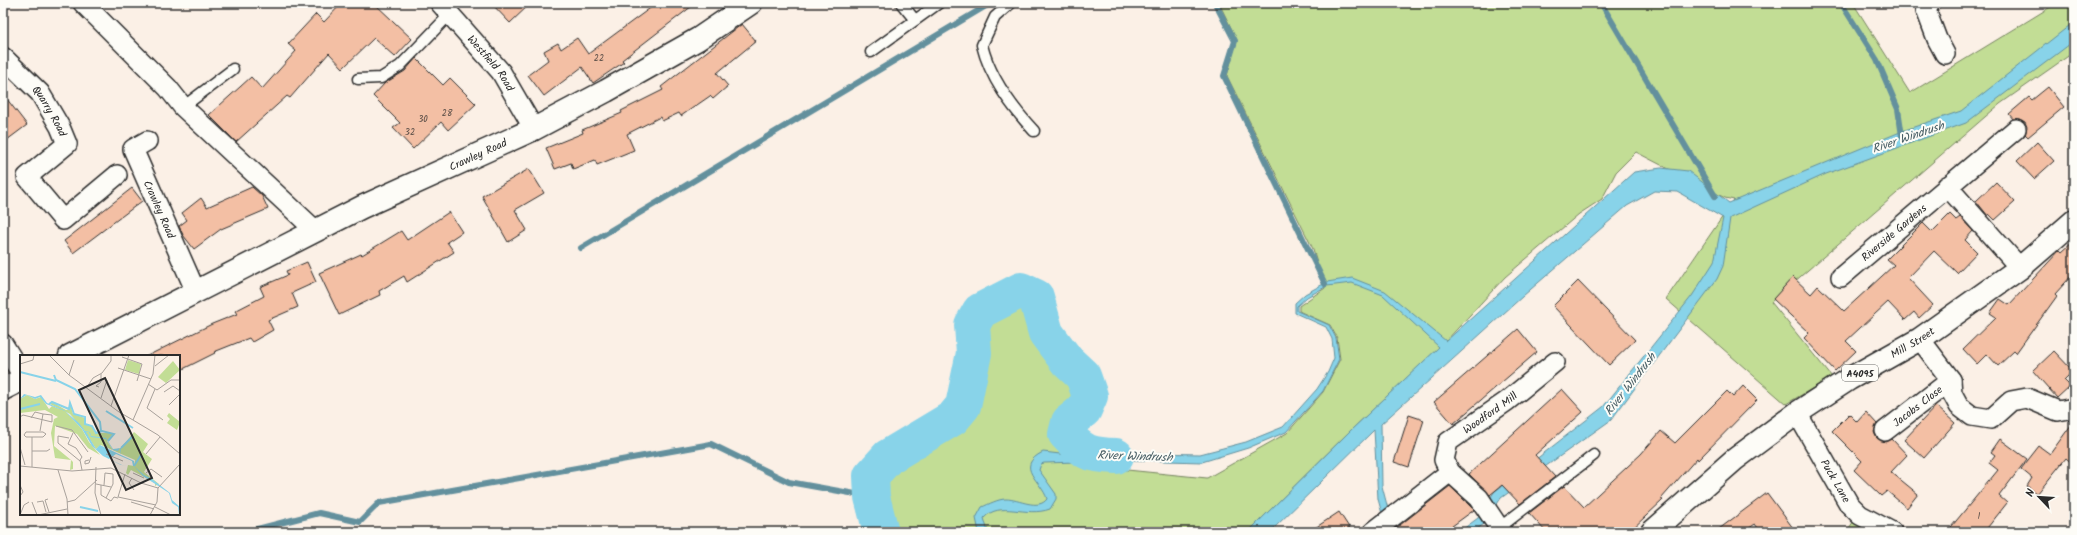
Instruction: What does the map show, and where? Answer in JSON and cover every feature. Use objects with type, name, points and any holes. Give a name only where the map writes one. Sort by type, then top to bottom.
[{"type":"street","points":[[83,3],[168,88],[183,107],[316,231]]},
{"type":"street","name":"Crawley Road","points":[[72,355],[399,189],[534,129],[606,91],[698,39],[751,3]]},
{"type":"street","points":[[1930,3],[1926,10],[1937,39],[1946,54]]},
{"type":"street","name":"Westfield Road","points":[[445,9],[501,72],[534,129]]},
{"type":"street","name":"Quarry Road","points":[[3,57],[40,93],[60,127],[67,144],[27,177],[63,220],[130,156]]},
{"type":"street","name":"Riverside Gardens","points":[[1840,277],[2016,129]]},
{"type":"street","name":"Crawley Road","points":[[130,156],[196,292]]},
{"type":"street","points":[[1947,186],[2020,268]]},
{"type":"street","name":"Mill Street","points":[[1652,532],[1734,460],[1797,413],[1849,379],[1920,339],[2020,268],[2073,224]]},
{"type":"street","name":"Jacobs Close","points":[[1920,339],[1951,380],[1952,393],[1959,406],[1972,416],[1991,419],[2011,401],[2028,398],[2058,410],[2074,408]]},
{"type":"street","points":[[3,344],[20,371]]},
{"type":"street","name":"Woodford Mill","points":[[1450,472],[1444,460],[1448,442],[1506,401],[1555,362]]},
{"type":"street","points":[[3,389],[20,380]]},
{"type":"street","name":"Jacobs Close","points":[[1885,431],[1951,380]]},
{"type":"street","name":"Puck Lane","points":[[1797,413],[1849,504],[1860,515],[1892,532]]},
{"type":"street","points":[[1373,532],[1450,472],[1478,498],[1497,528]]},
{"type":"lane","points":[[901,3],[915,20]]},
{"type":"lane","points":[[871,52],[939,3]]},
{"type":"lane","points":[[1012,3],[995,17],[982,45],[986,62],[1012,107],[1034,131]]},
{"type":"lane","points":[[358,79],[381,78],[400,66],[445,9]]},
{"type":"lane","points":[[183,107],[233,69]]},
{"type":"lane","points":[[1497,528],[1594,455]]},
{"type":"green space","points":[[1219,3],[1853,3],[1910,93],[2057,3],[2074,3],[2074,52],[2000,104],[1771,302],[1832,377],[1786,404],[1666,299],[1734,200],[1725,198],[1636,152],[1616,172],[1602,199],[1579,214],[1505,277],[1446,341],[1350,431],[1248,532],[896,532],[881,478],[895,464],[956,429],[972,415],[988,351],[986,318],[1020,302],[1028,306],[1040,342],[1076,382],[1081,397],[1061,420],[1057,436],[1068,448],[1097,467],[1207,478],[1287,433],[1323,392],[1340,359],[1337,338],[1330,325],[1299,311],[1299,306],[1325,288],[1313,249],[1227,76],[1237,40]]},
{"type":"green space","points":[[1854,521],[1872,532],[1846,532]]},
{"type":"water","points":[[2074,22],[2074,41],[1966,123],[1826,174],[1730,218],[1723,266],[1717,279],[1611,420],[1501,498],[1484,524],[1473,532],[1459,532],[1478,518],[1494,492],[1603,407],[1692,296],[1714,262],[1723,218],[1678,192],[1654,191],[1627,206],[1523,296],[1381,424],[1382,486],[1394,532],[1387,532],[1378,499],[1374,430],[1270,532],[1248,532],[1350,431],[1439,347],[1383,295],[1352,283],[1327,286],[1307,297],[1297,306],[1297,311],[1329,325],[1336,338],[1339,359],[1323,391],[1286,432],[1248,448],[1202,462],[1094,459],[1077,462],[1044,463],[1041,464],[1039,470],[1056,494],[1056,499],[1050,509],[1032,512],[998,510],[990,513],[984,518],[988,532],[979,532],[976,518],[982,507],[1003,499],[1011,499],[1028,504],[1039,504],[1047,499],[1032,474],[1030,463],[1034,458],[1043,452],[1077,456],[1079,452],[1068,444],[1072,438],[1098,452],[1200,454],[1246,442],[1283,427],[1317,389],[1328,372],[1334,358],[1332,339],[1326,327],[1295,313],[1295,303],[1305,294],[1327,282],[1352,278],[1385,291],[1446,341],[1634,172],[1661,168],[1688,171],[1729,203],[1905,130],[1961,111]]},
{"type":"building","points":[[342,3],[374,3],[412,39],[395,57],[374,38],[343,68],[329,53],[290,98],[287,96],[236,142],[209,115],[251,77],[262,89],[296,51],[288,44],[316,14],[324,22]]},
{"type":"building","points":[[491,3],[531,3],[510,23]]},
{"type":"building","points":[[657,3],[696,3],[622,60],[624,62],[593,83],[582,67],[544,96],[528,75],[548,60],[544,51],[558,43],[561,49],[577,38],[588,54]]},
{"type":"building","points":[[742,24],[756,41],[717,73],[728,86],[713,99],[710,96],[681,116],[679,113],[662,121],[660,117],[627,134],[634,150],[597,165],[595,160],[573,169],[571,163],[555,169],[546,148],[583,133],[582,130],[622,113],[621,111],[663,90],[661,87]]},
{"type":"building","points":[[416,58],[443,85],[450,78],[476,104],[448,130],[441,122],[413,149],[393,128],[400,123],[373,96],[385,83],[405,71]]},
{"type":"building","points":[[2048,87],[2064,107],[2028,137],[2025,134],[2027,127],[2025,122],[2019,119],[2013,119],[2009,114],[2029,97],[2032,100]]},
{"type":"building","points":[[3,94],[27,125],[3,143]]},
{"type":"building","points":[[2037,142],[2054,161],[2034,179],[2017,161]]},
{"type":"building","points":[[529,169],[544,193],[515,210],[527,230],[508,242],[482,196]]},
{"type":"building","points":[[1996,182],[2015,202],[1995,220],[1989,214],[1988,216],[1976,201]]},
{"type":"building","points":[[252,187],[262,196],[268,209],[221,229],[194,249],[183,235],[179,226],[187,220],[182,213],[201,198],[207,207]]},
{"type":"building","points":[[132,188],[142,201],[73,253],[64,241]]},
{"type":"building","points":[[449,212],[462,232],[447,242],[454,252],[407,282],[404,276],[379,291],[380,295],[339,315],[319,273],[361,254],[362,255],[401,231],[407,240]]},
{"type":"building","points":[[1950,214],[1956,220],[1960,217],[1973,231],[1965,240],[1977,252],[1957,273],[1934,251],[1908,278],[1933,305],[1919,318],[1914,312],[1905,320],[1888,302],[1846,341],[1856,351],[1835,371],[1804,338],[1809,333],[1773,299],[1793,277],[1811,294],[1818,286],[1844,311],[1894,265],[1887,259],[1923,223],[1932,232]]},
{"type":"building","points":[[2074,241],[2074,273],[2055,294],[2057,296],[2016,353],[2014,351],[1998,366],[1987,354],[1977,364],[1963,349],[1996,317],[1990,313],[2000,299],[2009,305],[2060,250],[2062,252]]},
{"type":"building","points":[[307,262],[316,282],[292,293],[298,307],[268,320],[273,330],[252,342],[249,338],[214,352],[215,353],[180,370],[180,355],[149,355],[212,324],[237,314],[235,311],[264,296],[260,287],[288,275],[286,271]]},
{"type":"building","points":[[1578,281],[1635,340],[1609,365],[1553,306]]},
{"type":"building","points":[[1518,329],[1537,352],[1453,424],[1434,402]]},
{"type":"building","points":[[2054,351],[2073,371],[2064,380],[2070,386],[2057,398],[2033,371]]},
{"type":"building","points":[[1743,386],[1757,400],[1698,460],[1697,458],[1661,499],[1663,500],[1629,532],[1546,532],[1529,513],[1564,486],[1584,507],[1641,454],[1661,431],[1675,443],[1727,391],[1733,397]]},
{"type":"building","points":[[1562,389],[1583,412],[1535,455],[1555,477],[1520,504],[1502,485],[1490,495],[1469,474]]},
{"type":"building","points":[[1936,406],[1955,423],[1924,458],[1904,440]]},
{"type":"building","points":[[1866,412],[1877,424],[1874,432],[1877,438],[1886,442],[1892,439],[1907,455],[1891,472],[1918,494],[1907,508],[1887,491],[1881,496],[1854,470],[1862,461],[1832,431],[1849,414],[1857,422]]},
{"type":"building","points":[[1409,415],[1424,420],[1409,467],[1394,462]]},
{"type":"building","points":[[2074,421],[2074,465],[2066,458],[2037,494],[2027,486],[2032,478],[2021,469],[2039,446],[2050,454]]},
{"type":"building","points":[[2000,439],[2027,459],[1999,496],[2007,503],[1984,532],[1947,532],[1998,470],[1989,463],[1995,455],[1991,452]]},
{"type":"building","points":[[1450,486],[1474,510],[1444,532],[1391,532]]},
{"type":"building","points":[[1767,493],[1796,532],[1761,532],[1755,524],[1744,532],[1715,532]]},
{"type":"building","points":[[1339,512],[1352,532],[1309,532]]},
{"type":"waterway","points":[[581,248],[991,3]]},
{"type":"waterway","points":[[1215,3],[1235,41],[1224,76],[1325,284]]},
{"type":"waterway","points":[[1601,3],[1715,196]]},
{"type":"waterway","points":[[1841,3],[1877,60],[1898,109],[1902,136]]},
{"type":"waterway","name":"River Windrush","points":[[881,532],[872,497],[871,476],[888,457],[953,418],[963,406],[974,353],[972,325],[980,311],[1021,290],[1036,297],[1046,333],[1067,361],[1083,376],[1090,396],[1084,410],[1069,422],[1066,434],[1077,445],[1088,452],[1093,454],[1116,456]]},
{"type":"waterway","points":[[246,532],[319,513],[360,522],[379,503],[711,444],[789,482],[872,497]]}]
